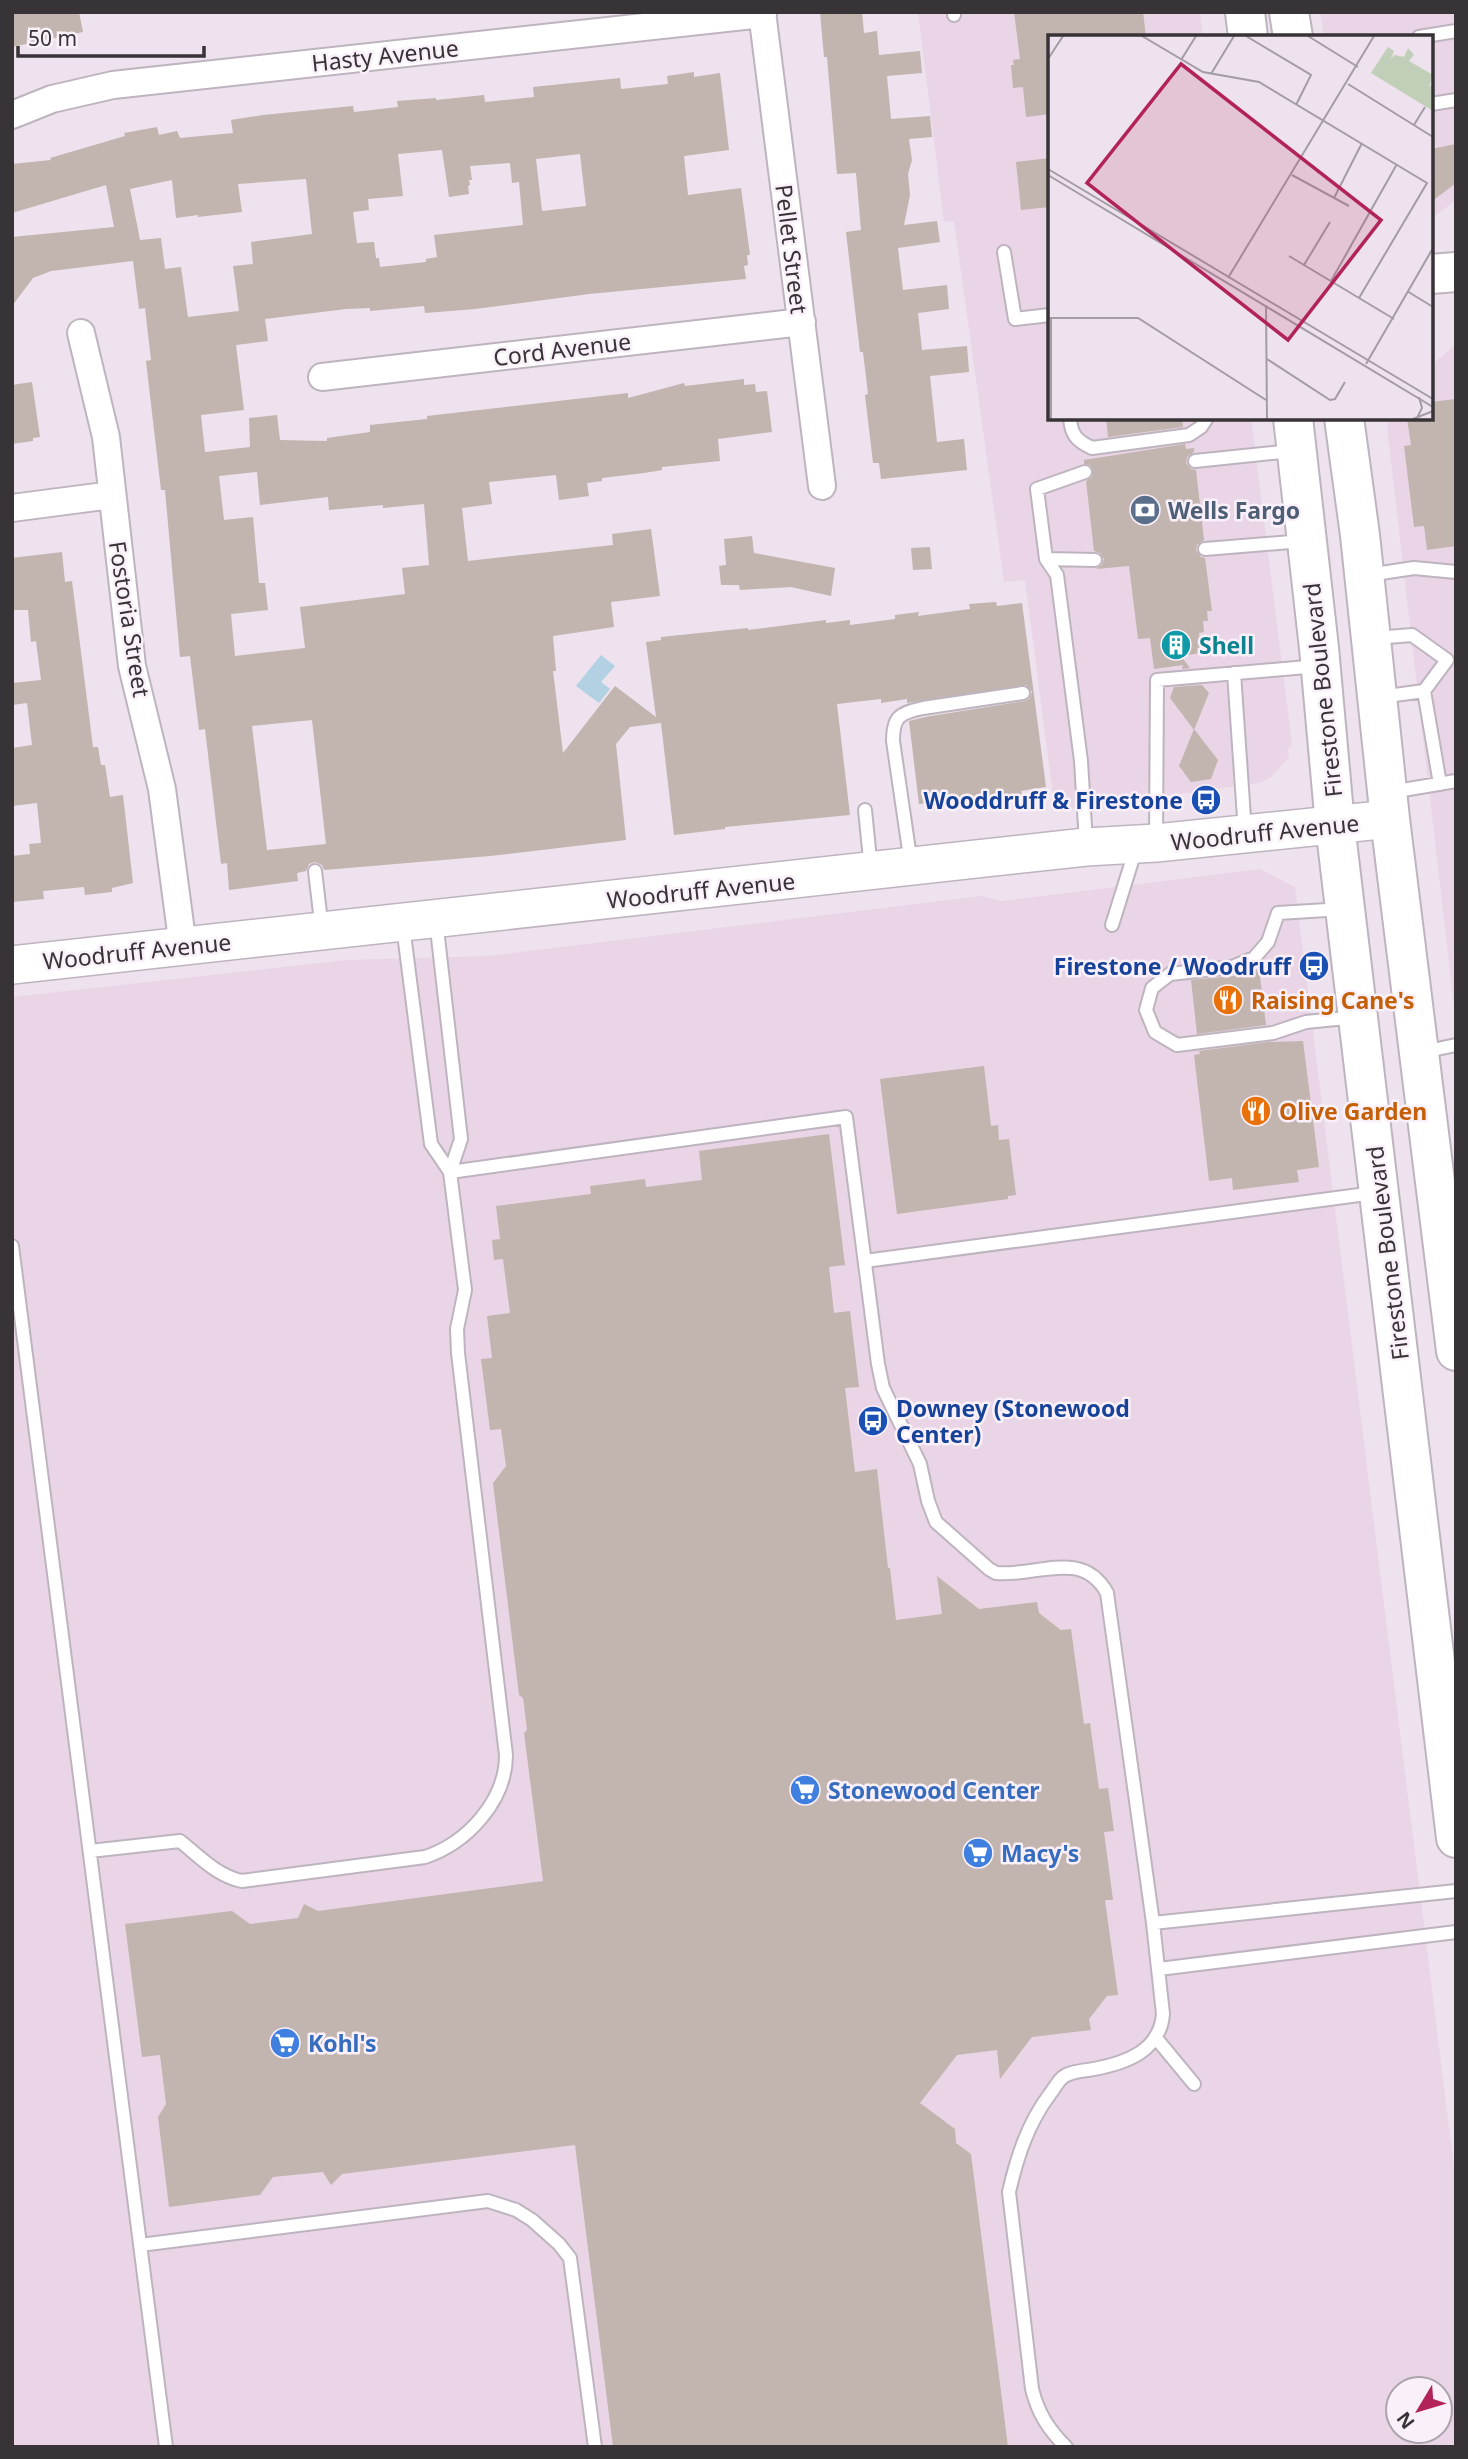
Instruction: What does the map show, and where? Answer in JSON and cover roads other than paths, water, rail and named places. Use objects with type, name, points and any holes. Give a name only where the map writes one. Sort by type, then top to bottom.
[{"type":"main road","points":[[1245,12],[1248,35]]},
{"type":"main road","points":[[1289,12],[1293,35]]},
{"type":"main road","points":[[1433,275],[1456,273]]},
{"type":"main road","points":[[1344,420],[1456,1351]]},
{"type":"main road","name":"Firestone Boulevard","points":[[1294,435],[1321,666],[1335,825],[1360,1016],[1431,1644],[1456,1838]]},
{"type":"street","name":"Hasty Avenue","points":[[12,115],[52,99],[113,85],[763,13]]},
{"type":"street","name":"Pellet Street","points":[[763,13],[822,486]]},
{"type":"street","points":[[1433,292],[1456,273]]},
{"type":"street","name":"Cord Avenue","points":[[322,377],[802,322]]},
{"type":"street","name":"Fostoria Street","points":[[80,333],[106,437],[132,666],[162,789],[183,947]]},
{"type":"street","points":[[12,508],[112,495]]},
{"type":"street","name":"Woodruff Avenue","points":[[12,965],[1086,847],[1147,844],[1335,825],[1390,806]]},
{"type":"lane","points":[[1431,35],[1456,31]]},
{"type":"lane","points":[[1433,104],[1456,100]]},
{"type":"lane","points":[[1004,252],[1015,319],[1048,315]]},
{"type":"lane","points":[[1070,420],[1071,431],[1079,442],[1092,448],[1189,435],[1206,420]]},
{"type":"lane","points":[[1195,461],[1294,435]]},
{"type":"lane","points":[[1085,472],[1037,489],[1045,559],[1057,575],[1081,761],[1086,847]]},
{"type":"lane","points":[[1205,549],[1307,541]]},
{"type":"lane","points":[[1045,559],[1094,560]]},
{"type":"lane","points":[[1364,576],[1414,568],[1456,572]]},
{"type":"lane","points":[[1372,638],[1412,635],[1452,659],[1424,691],[1378,697]]},
{"type":"lane","points":[[1112,925],[1147,844],[1156,682],[1159,678],[1321,666]]},
{"type":"lane","points":[[1234,673],[1245,832]]},
{"type":"lane","points":[[1424,691],[1440,784]]},
{"type":"lane","points":[[911,868],[893,741],[893,727],[898,717],[907,711],[1023,693]]},
{"type":"lane","points":[[1390,806],[1440,784],[1456,781]]},
{"type":"lane","points":[[865,810],[872,872]]},
{"type":"lane","points":[[315,871],[322,930]]},
{"type":"lane","points":[[1345,909],[1278,913],[1268,942],[1254,958],[1232,967],[1170,974],[1152,988],[1146,1010],[1154,1032],[1177,1045],[1273,1033],[1306,1022],[1360,1016]]},
{"type":"lane","points":[[419,920],[431,1144],[450,1172]]},
{"type":"lane","points":[[90,1851],[180,1841],[219,1872],[242,1881],[425,1857],[464,1837],[490,1806],[503,1777],[506,1755],[458,1353],[457,1329],[465,1290],[450,1172],[461,1139],[419,920]]},
{"type":"lane","points":[[1419,1052],[1456,1045]]},
{"type":"lane","points":[[450,1172],[846,1117],[877,1364],[883,1388],[920,1464],[928,1501],[936,1522],[942,1530],[996,1573],[1064,1567],[1079,1569],[1091,1573],[1101,1582],[1107,1593],[1163,2014],[1162,2026],[1156,2038],[1140,2054],[1116,2065],[1062,2078],[1040,2107],[1030,2128],[1009,2192],[1032,2389],[1046,2426],[1066,2447]]},
{"type":"lane","points":[[865,1261],[1380,1193]]},
{"type":"lane","points":[[12,1246],[166,2447]]},
{"type":"lane","points":[[1153,1923],[1456,1891]]},
{"type":"lane","points":[[1159,1969],[1456,1932]]},
{"type":"lane","points":[[1156,2038],[1194,2084]]},
{"type":"lane","points":[[140,2245],[488,2201],[516,2210],[546,2231],[570,2258],[594,2447]]},
{"type":"water","points":[[601,655],[615,666],[601,682],[610,689],[599,703],[576,686]]},
{"type":"place","name":"Wells Fargo","points":[[1145,510]]},
{"type":"place","name":"Shell","points":[[1176,645]]},
{"type":"place","name":"Wooddruff & Firestone","points":[[1206,800]]},
{"type":"place","name":"Firestone / Woodruff","points":[[1314,966]]},
{"type":"place","name":"Raising Cane's","points":[[1228,1000]]},
{"type":"place","name":"Olive Garden","points":[[1256,1111]]},
{"type":"place","name":"Downey (Stonewood Center)","points":[[873,1421]]},
{"type":"place","name":"Stonewood Center","points":[[805,1790]]},
{"type":"place","name":"Macy's","points":[[978,1853]]},
{"type":"place","name":"Kohl's","points":[[285,2043]]}]
